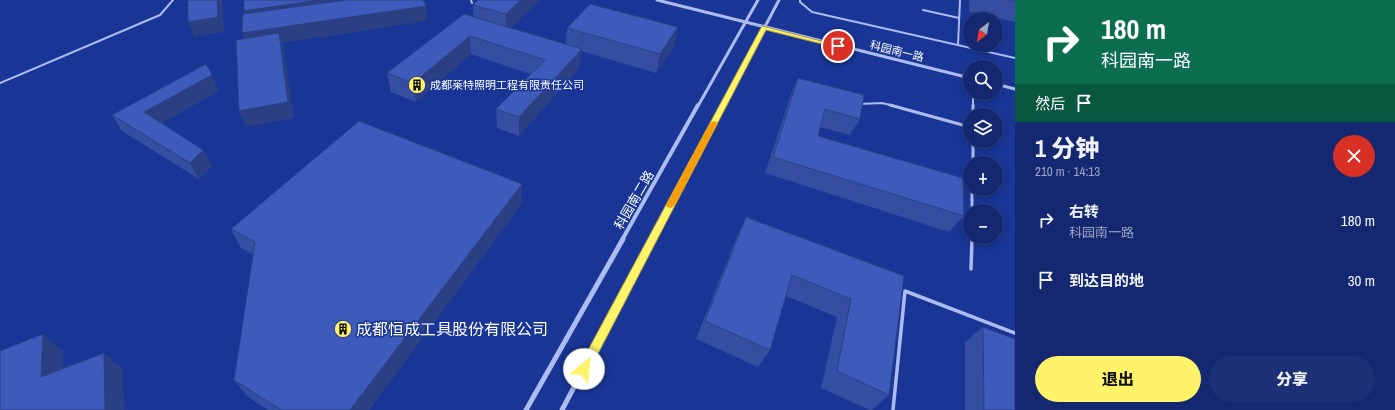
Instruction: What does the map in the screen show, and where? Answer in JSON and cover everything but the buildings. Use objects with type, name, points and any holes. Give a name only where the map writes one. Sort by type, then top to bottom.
[{"type":"street","name":"科园南一路","points":[[657,0],[764,28],[963,76]]},
{"type":"street","name":"科园南二路","points":[[526,410],[758,0]]},
{"type":"street","points":[[562,410],[779,0]]},
{"type":"street","points":[[1003,86],[1015,89]]},
{"type":"lane","points":[[0,83],[160,15],[173,0]]},
{"type":"lane","points":[[800,0],[800,2],[812,12],[1015,58]]},
{"type":"lane","points":[[958,45],[960,0]]},
{"type":"lane","points":[[923,10],[959,18]]},
{"type":"lane","points":[[852,104],[882,103],[963,125]]},
{"type":"lane","points":[[971,269],[972,244]]},
{"type":"lane","points":[[893,410],[905,290],[1015,333]]},
{"type":"slow traffic","points":[[671,205],[714,123]]},
{"type":"place","name":"成都莱特照明工程有限责任公司","points":[[417,85]]},
{"type":"place","name":"成都恒成工具股份有限公司","points":[[343,329]]},
{"type":"route","points":[[584,369],[764,28],[838,46]]}]
